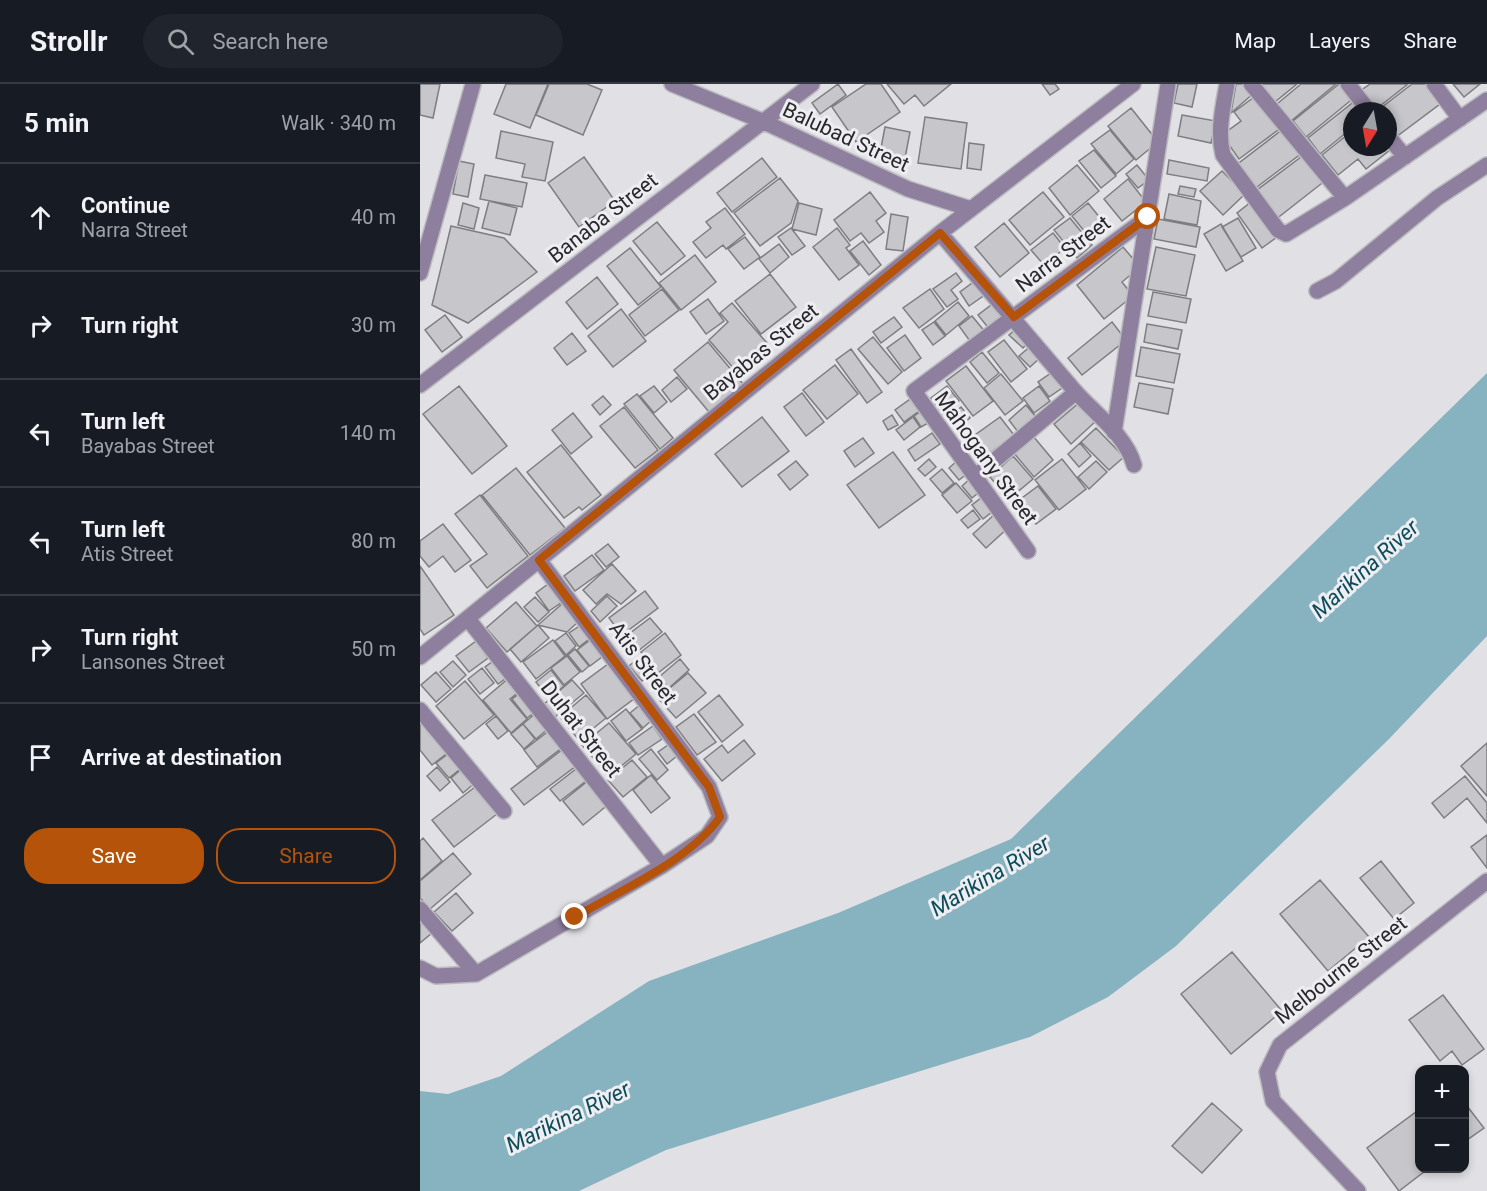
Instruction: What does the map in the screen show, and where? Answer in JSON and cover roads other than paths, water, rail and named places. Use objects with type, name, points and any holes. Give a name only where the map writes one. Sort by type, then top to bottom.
[{"type":"street","points":[[420,273],[473,84]]},
{"type":"street","name":"Balubad Street","points":[[672,84],[762,121],[908,189],[971,209]]},
{"type":"street","name":"Banaba Street","points":[[420,385],[812,84]]},
{"type":"street","name":"Bayabas Street","points":[[420,657],[940,233],[1133,84]]},
{"type":"street","points":[[1114,432],[1168,84]]},
{"type":"street","points":[[1227,84],[1221,124],[1220,142],[1223,155],[1278,230],[1286,234],[1345,198],[1487,100]]},
{"type":"street","points":[[1251,84],[1345,198]]},
{"type":"street","points":[[1348,84],[1362,102]]},
{"type":"street","points":[[1434,84],[1460,119]]},
{"type":"street","points":[[1397,146],[1406,157]]},
{"type":"street","points":[[1317,291],[1336,281],[1437,198],[1487,165]]},
{"type":"street","name":"Narra Street","points":[[915,388],[1148,217]]},
{"type":"street","points":[[940,233],[1076,392],[1114,432],[1131,455],[1134,465]]},
{"type":"street","name":"Mahogany Street","points":[[915,388],[914,394],[976,476],[1028,551]]},
{"type":"street","points":[[976,476],[1076,392]]},
{"type":"street","name":"Atis Street","points":[[539,560],[697,770],[711,793],[720,817],[707,836],[662,866]]},
{"type":"street","name":"Duhat Street","points":[[468,619],[662,866]]},
{"type":"street","points":[[420,710],[504,811]]},
{"type":"street","points":[[420,968],[436,976],[476,974],[662,866]]},
{"type":"street","name":"Melbourne Street","points":[[1358,1191],[1273,1101],[1267,1072],[1280,1046],[1487,881]]},
{"type":"street","points":[[420,909],[476,974]]},
{"type":"water","name":"Marikina River","points":[[1487,373],[1487,636],[1389,739],[1176,946],[1108,997],[1030,1037],[666,1150],[579,1191],[420,1191],[420,1091],[448,1094],[501,1076],[649,981],[838,913],[1011,839]]}]
